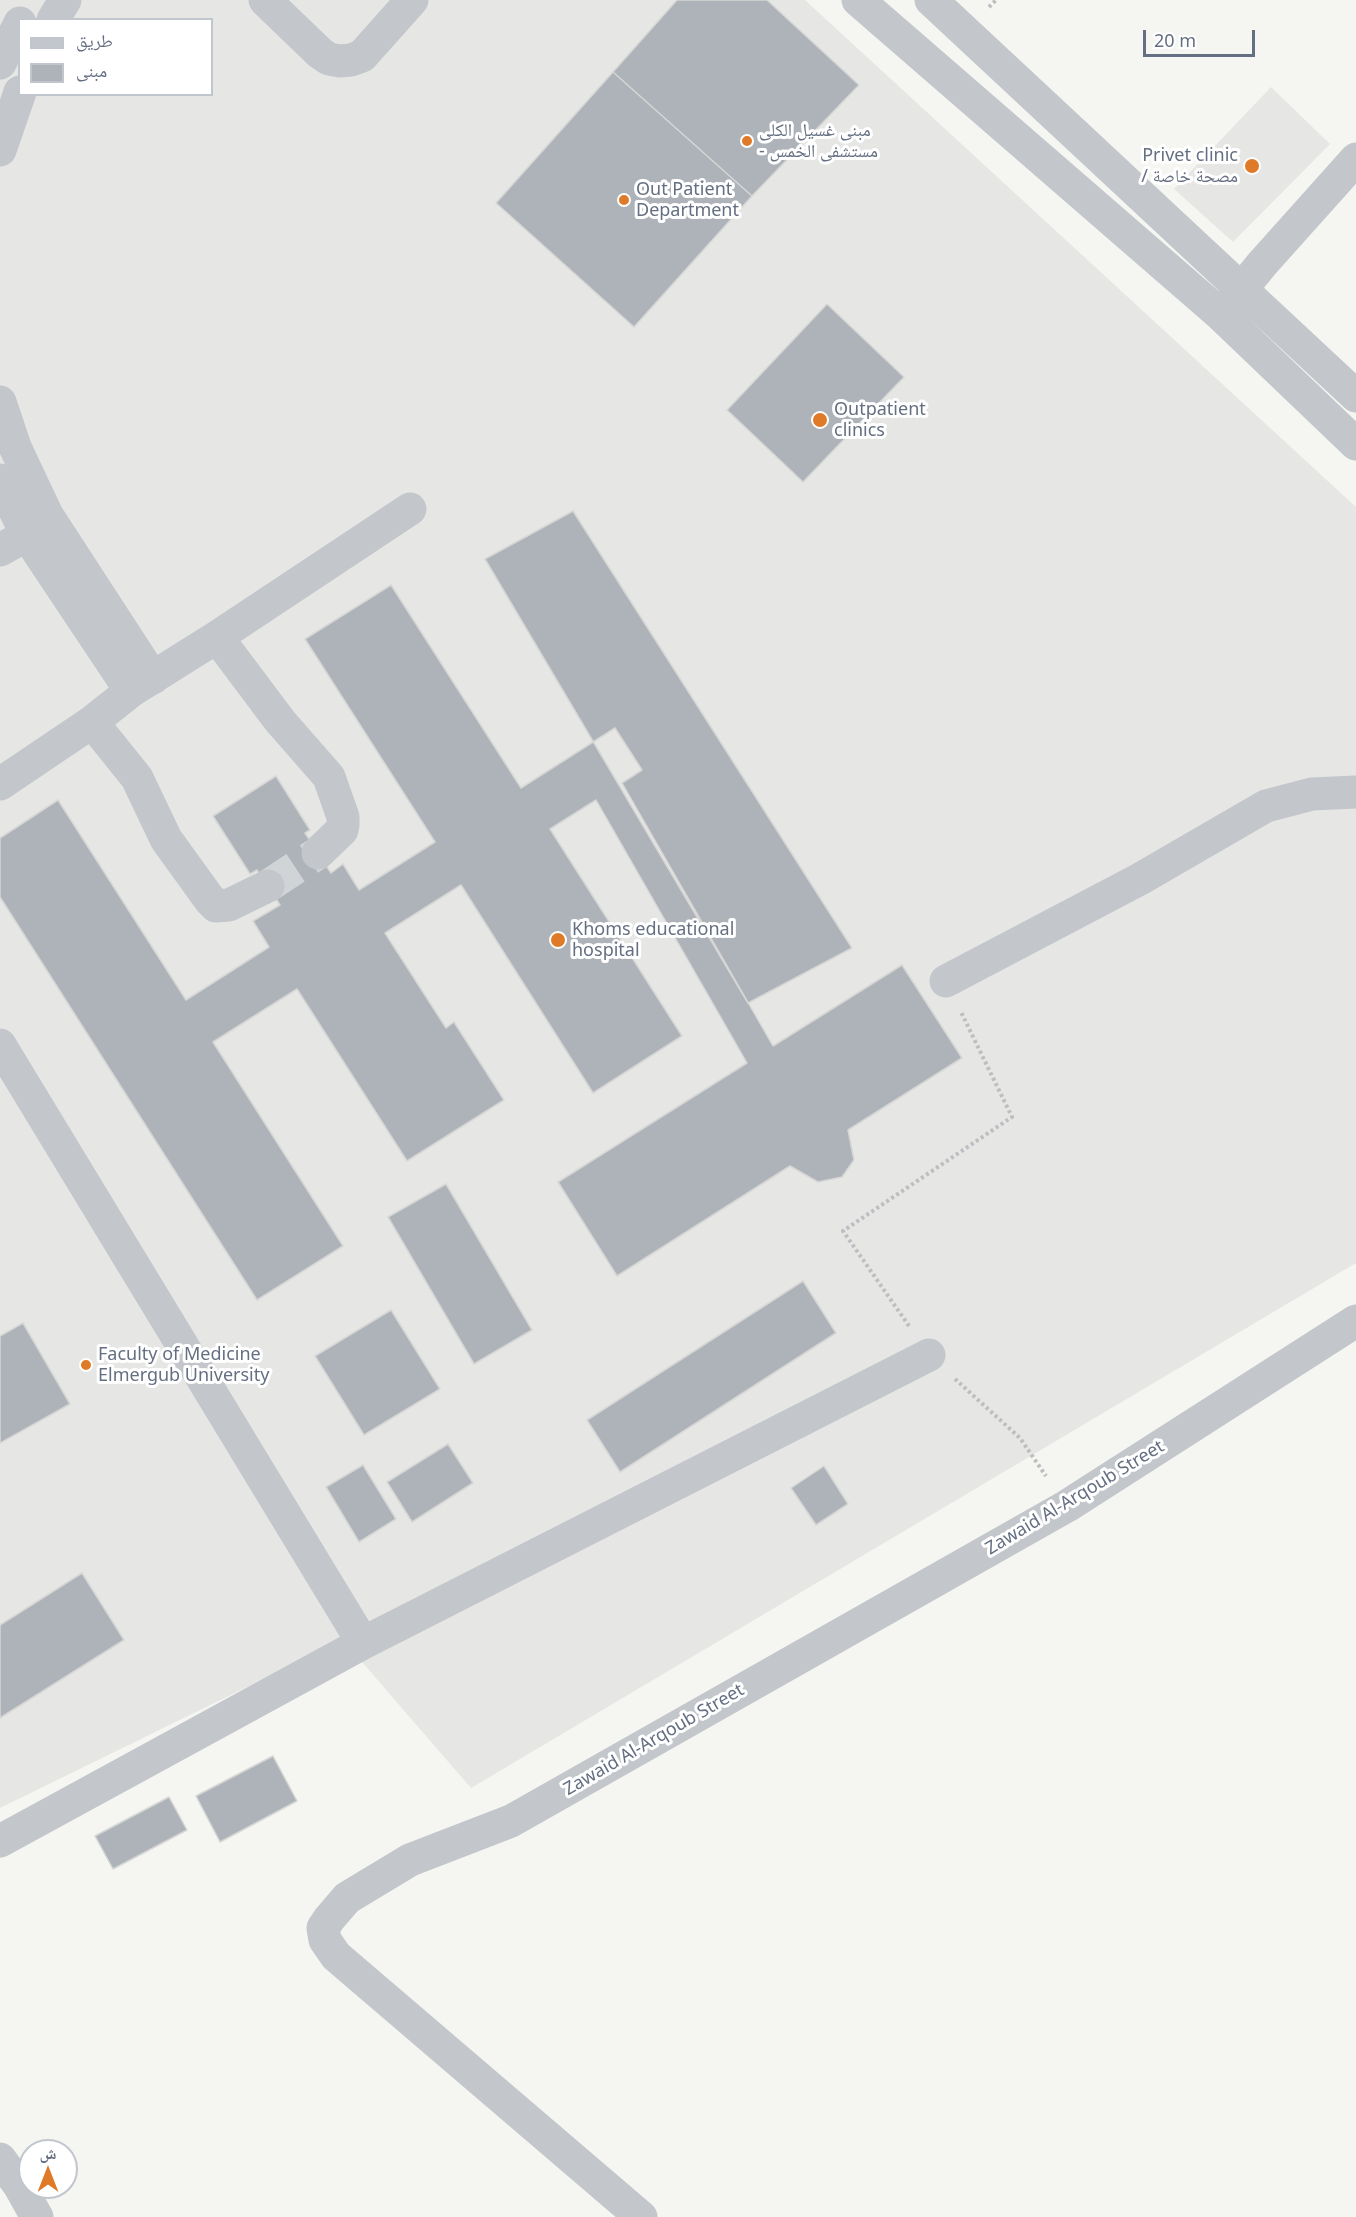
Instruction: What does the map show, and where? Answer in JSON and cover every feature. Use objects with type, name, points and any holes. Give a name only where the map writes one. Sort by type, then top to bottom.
[{"type":"street","points":[[22,18],[31,0]]},
{"type":"street","points":[[54,18],[64,0]]},
{"type":"street","points":[[265,0],[320,53],[329,59],[340,61],[362,56],[412,0]]},
{"type":"street","points":[[858,0],[1220,314],[1356,444]]},
{"type":"street","points":[[931,0],[1356,396]]},
{"type":"street","points":[[0,63],[18,25]]},
{"type":"street","points":[[0,150],[19,96]]},
{"type":"street","points":[[1220,314],[1356,159]]},
{"type":"street","points":[[0,402],[15,447],[47,515],[142,685]]},
{"type":"street","points":[[0,480],[14,543],[142,685]]},
{"type":"street","points":[[0,784],[142,685],[410,509]]},
{"type":"street","points":[[217,637],[280,721],[329,777],[343,817],[343,825],[342,830],[318,853]]},
{"type":"street","points":[[92,722],[137,778],[165,839],[216,906],[229,904],[268,886]]},
{"type":"street","points":[[946,981],[1140,879],[1266,806],[1312,794],[1356,792]]},
{"type":"street","points":[[0,1045],[363,1643]]},
{"type":"street","name":"Zawaid Al-Arqoub Street","points":[[641,2217],[336,1956],[325,1940],[323,1928],[347,1898],[410,1860],[511,1821],[1067,1506],[1356,1321]]},
{"type":"street","points":[[0,1841],[363,1643],[929,1355]]},
{"type":"street","points":[[0,2159],[37,2217]]},
{"type":"path","points":[[946,981],[1012,1117],[843,1231],[876,1275],[929,1355],[1020,1438],[1067,1506]]},
{"type":"shaded area","points":[[0,0],[805,0],[1356,507],[1356,1263],[471,1788],[343,1640],[0,1808]]},
{"type":"shaded area","name":"Privet clinic / مصحة خاصة","points":[[1271,87],[1330,144],[1233,242],[1174,189]]},
{"type":"building","name":"مبنى غسيل الكلى - مستشفى الخمس","points":[[677,0],[767,0],[859,85],[752,196],[613,72]]},
{"type":"building","name":"Out Patient Department","points":[[613,72],[752,196],[634,327],[496,203]]},
{"type":"building","points":[[827,304],[904,377],[803,482],[727,410]]},
{"type":"building","points":[[573,511],[852,948],[748,1003],[485,559]]},
{"type":"building","name":"Khoms educational hospital","points":[[391,585],[521,788],[615,728],[642,770],[622,783],[773,1046],[902,965],[962,1058],[848,1130],[854,1160],[842,1177],[818,1182],[790,1166],[617,1276],[558,1182],[747,1063],[596,800],[550,829],[682,1036],[593,1093],[461,885],[385,933],[446,1028],[454,1022],[504,1100],[407,1161],[297,989],[213,1042],[343,1246],[257,1300],[0,897],[0,838],[58,800],[186,1000],[269,947],[253,921],[280,905],[257,870],[250,874],[213,816],[276,776],[310,830],[305,833],[331,873],[343,864],[359,890],[435,842],[305,639]]},
{"type":"building","points":[[446,1184],[532,1330],[474,1364],[388,1217]]},
{"type":"building","points":[[803,1281],[836,1333],[620,1472],[587,1420]]},
{"type":"building","points":[[391,1310],[440,1389],[364,1435],[315,1356]]},
{"type":"building","points":[[23,1323],[70,1404],[0,1443],[0,1336]]},
{"type":"building","points":[[448,1444],[473,1483],[412,1522],[387,1482]]},
{"type":"building","points":[[363,1465],[396,1519],[359,1542],[326,1487]]},
{"type":"building","points":[[824,1466],[848,1504],[816,1525],[791,1488]]},
{"type":"building","points":[[82,1573],[124,1640],[0,1718],[0,1625]]},
{"type":"building","points":[[273,1756],[297,1801],[220,1842],[196,1796]]},
{"type":"building","points":[[169,1797],[187,1830],[113,1869],[95,1836]]},
{"type":"tunnel","points":[[268,886],[318,853]]},
{"type":"place","name":"مبنى غسيل الكلى - مستشفى الخمس","points":[[747,141]]},
{"type":"place","name":"Privet clinic / مصحة خاصة","points":[[1252,166]]},
{"type":"place","name":"Out Patient Department","points":[[624,200]]},
{"type":"place","name":"Outpatient clinics","points":[[820,420]]},
{"type":"place","name":"Khoms educational hospital","points":[[558,940]]},
{"type":"place","name":"Faculty of Medicine Elmergub University","points":[[86,1365]]}]
